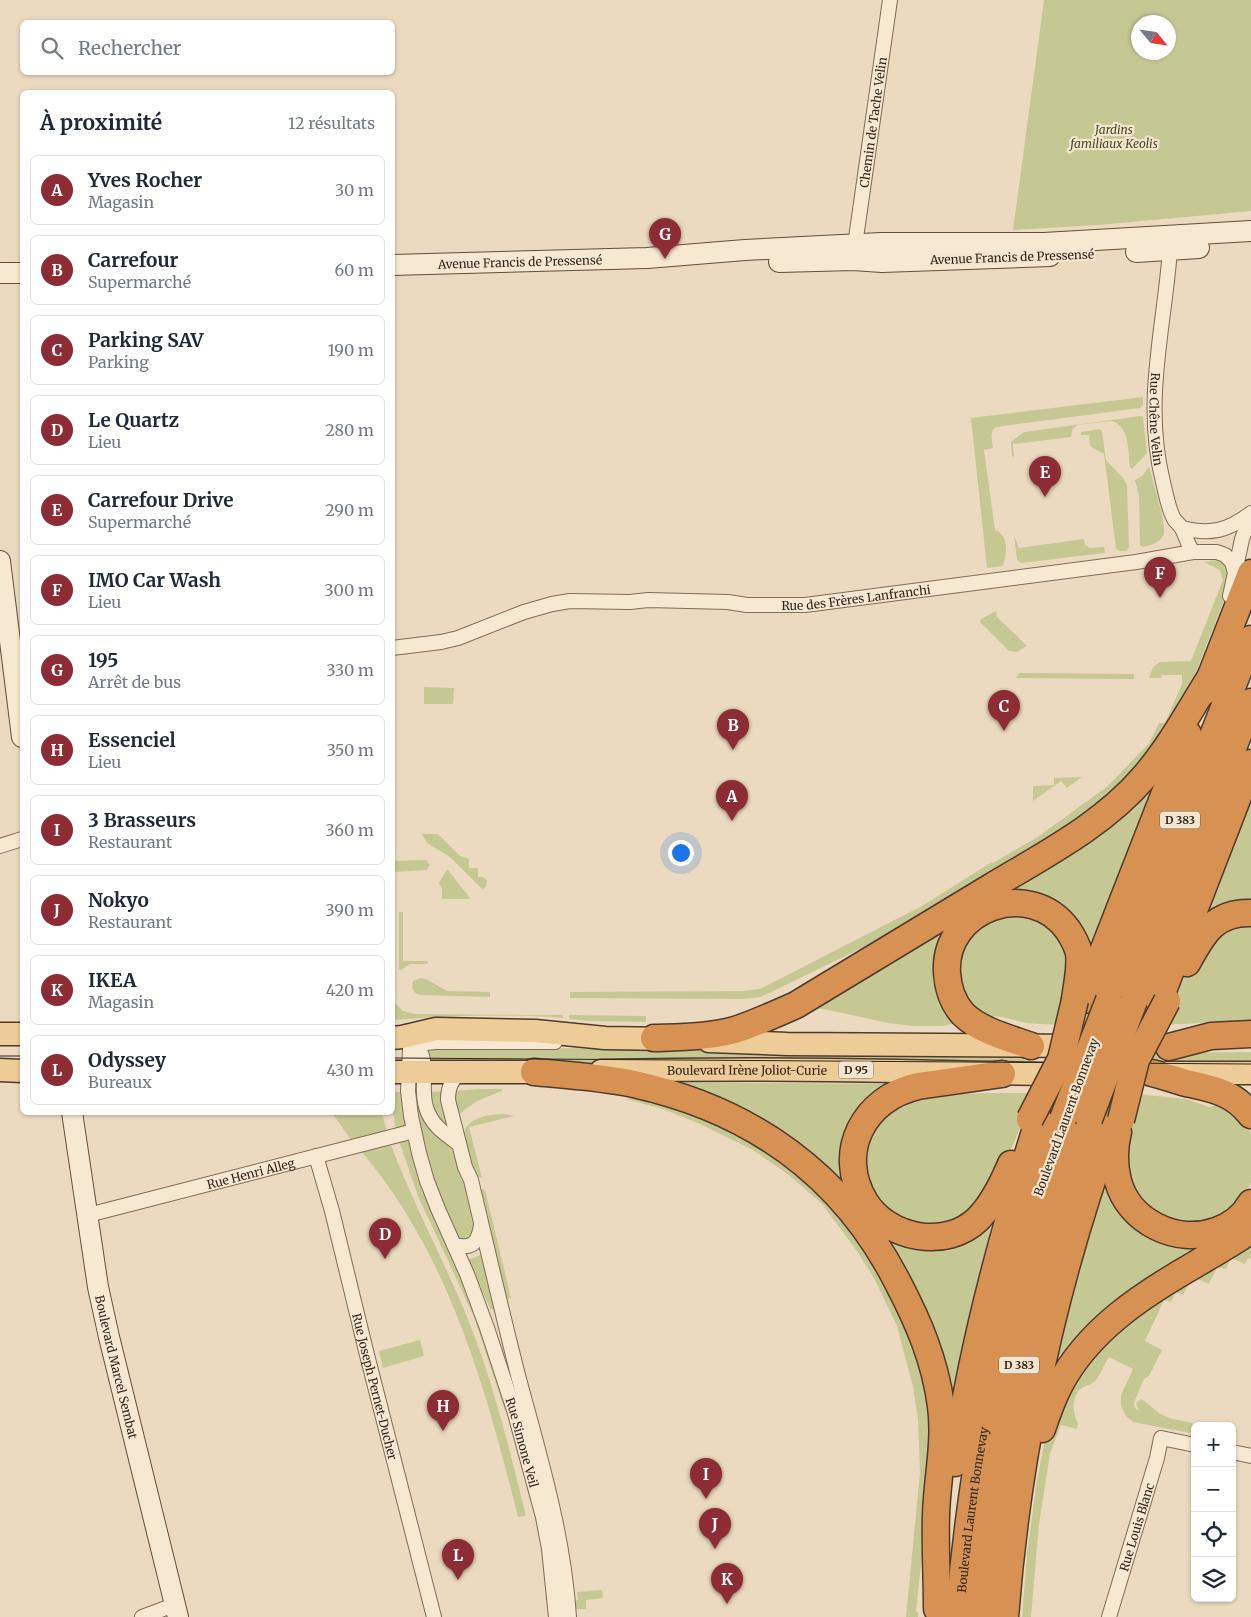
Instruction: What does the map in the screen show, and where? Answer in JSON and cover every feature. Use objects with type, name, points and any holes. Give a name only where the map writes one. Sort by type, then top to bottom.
[{"type":"highway","points":[[944,1614],[949,1501],[970,1374],[1005,1230],[1044,1119],[1061,1059],[1089,1000],[1221,651],[1243,573]]},
{"type":"highway","name":"Boulevard Laurent Bonnevay","points":[[1044,1119],[1089,1000],[1251,639]]},
{"type":"highway","points":[[654,1038],[716,1034],[734,1030],[763,1020],[796,1005],[1048,853],[1098,820],[1144,778],[1211,676]]},
{"type":"highway","name":"Boulevard Laurent Bonnevay","points":[[983,1617],[993,1517],[1018,1371],[1046,1253],[1068,1182],[1108,1119],[1153,1001],[1251,702]]},
{"type":"highway","points":[[1006,1606],[1032,1412],[1044,1356],[1108,1119],[1144,1066],[1153,1001],[1251,763]]},
{"type":"highway","points":[[1032,1046],[980,1026],[957,1006],[948,982],[947,966],[949,953],[954,939],[961,928],[972,917],[995,905],[1012,903],[1043,909],[1054,915],[1063,923],[1073,937],[1079,953],[1079,975],[1089,1000]]},
{"type":"highway","points":[[1153,1001],[1212,925],[1236,914],[1251,913]]},
{"type":"highway","points":[[1169,1047],[1211,1036],[1251,1034]]},
{"type":"highway","points":[[1144,1066],[1186,1083],[1208,1087],[1220,1092],[1235,1099],[1251,1115]]},
{"type":"highway","points":[[534,1072],[594,1078],[635,1085],[680,1096],[715,1109],[748,1125],[801,1161],[848,1206],[869,1233],[888,1264],[923,1334],[938,1387],[942,1434],[936,1513],[944,1614]]},
{"type":"highway","points":[[1002,1074],[905,1089],[891,1096],[870,1113],[856,1138],[854,1153],[856,1184],[866,1204],[890,1226],[909,1234],[936,1237],[949,1235],[965,1228],[977,1220],[996,1194],[1009,1170],[1044,1119]]},
{"type":"highway","points":[[1108,1119],[1116,1142],[1115,1165],[1118,1183],[1125,1197],[1146,1221],[1175,1235],[1208,1234],[1238,1219],[1251,1203]]},
{"type":"highway","points":[[1006,1606],[1041,1432],[1058,1387],[1072,1365],[1085,1347],[1129,1306],[1162,1283],[1251,1230]]},
{"type":"main road","name":"Boulevard Irène Joliot-Curie","points":[[403,1040],[436,1029],[535,1031],[606,1038],[654,1038],[787,1044],[1251,1047]]},
{"type":"main road","points":[[0,1034],[20,1034]]},
{"type":"main road","name":"Boulevard Irène Joliot-Curie","points":[[408,1072],[673,1069],[1002,1074],[1144,1066],[1251,1073]]},
{"type":"main road","points":[[0,1070],[20,1071]]},
{"type":"street","name":"Chemin de Tache Velin","points":[[854,252],[890,0]]},
{"type":"street","name":"Avenue Francis de Pressensé","points":[[395,265],[647,258],[746,263],[854,252],[882,262],[1044,257],[1170,243],[1251,231]]},
{"type":"street","name":"Avenue Francis de Pressensé","points":[[1170,243],[1251,244]]},
{"type":"street","name":"Rue Chêne Velin","points":[[1170,243],[1156,355],[1154,409],[1161,474],[1174,519],[1182,528],[1189,547],[1193,552]]},
{"type":"street","points":[[0,273],[20,273]]},
{"type":"street","points":[[1182,528],[1196,532],[1217,531],[1236,524],[1251,514]]},
{"type":"street","points":[[1243,573],[1242,539],[1251,514]]},
{"type":"street","name":"Rue des Frères Lanfranchi","points":[[395,648],[442,642],[458,638],[524,612],[570,601],[630,602],[648,600],[728,602],[748,605],[804,605],[1136,562],[1193,552],[1217,552],[1226,555],[1243,573]]},
{"type":"street","points":[[0,562],[16,630],[20,701]]},
{"type":"street","points":[[0,846],[20,841]]},
{"type":"street","name":"Boulevard Irène Joliot-Curie","points":[[403,1040],[409,1052],[408,1072]]},
{"type":"street","points":[[408,1072],[424,1100],[429,1114],[441,1131],[459,1144]]},
{"type":"street","name":"Rue Simone Veil","points":[[408,1072],[408,1091],[414,1130],[427,1182],[467,1274],[511,1401],[549,1549],[556,1617]]},
{"type":"street","name":"Rue Simone Veil","points":[[461,1072],[454,1077],[448,1092],[448,1100],[465,1167],[471,1180],[505,1324],[541,1461],[560,1547],[569,1617]]},
{"type":"street","name":"Boulevard Marcel Sembat","points":[[72,1115],[98,1287],[176,1610]]},
{"type":"street","name":"Rue Henri Alleg","points":[[88,1215],[414,1130]]},
{"type":"street","name":"Rue Joseph Pernet-Ducher","points":[[316,1156],[332,1211],[372,1378],[434,1617]]},
{"type":"street","points":[[454,1245],[468,1247],[474,1245],[478,1239],[482,1224]]},
{"type":"street","name":"Rue Simone Veil","points":[[467,1274],[485,1303],[493,1322],[501,1325],[505,1324]]},
{"type":"street","name":"Rue Louis Blanc","points":[[1109,1617],[1157,1458],[1161,1438],[1191,1444]]},
{"type":"street","points":[[1236,1453],[1251,1456]]},
{"type":"street","points":[[142,1617],[166,1608],[176,1610]]},
{"type":"green space","name":"Jardins familiaux Keolis","points":[[1044,0],[1251,0],[1251,211],[1099,225],[1013,230]]},
{"type":"green space","points":[[1143,397],[1143,405],[1140,408],[996,427],[992,431],[993,448],[984,450],[995,530],[1003,536],[1006,550],[1003,566],[987,568],[971,418]]},
{"type":"green space","points":[[1141,416],[1143,417],[1147,453],[1132,469],[1130,467],[1125,434],[1118,424],[1112,421],[1077,425],[1072,430],[1071,437],[1013,444],[1014,457],[1012,456],[1011,442],[1024,432]]},
{"type":"green space","points":[[1100,429],[1102,431],[1106,460],[1127,485],[1129,547],[1126,551],[1116,549],[1104,454],[1090,446],[1089,435],[1081,435],[1081,432]]},
{"type":"green space","points":[[1149,467],[1162,513],[1164,531],[1163,536],[1159,540],[1143,547],[1140,545],[1139,496],[1135,480],[1142,476]]},
{"type":"green space","points":[[1014,535],[1019,548],[1084,539],[1085,545],[1090,548],[1104,547],[1105,553],[1021,563],[1017,560]]},
{"type":"green space","points":[[1217,560],[1226,569],[1228,590],[1194,677],[1170,725],[1105,804],[903,928],[761,997],[741,999],[570,998],[570,992],[742,991],[760,989],[922,906],[992,862],[1039,836],[1108,786],[1149,743],[1159,723],[1165,723],[1182,684],[1182,675],[1162,675],[1161,678],[1149,678],[1153,667],[1160,662],[1191,661],[1223,580],[1220,570],[1204,562]]},
{"type":"green space","points":[[996,611],[997,617],[1027,646],[1017,652],[1009,651],[980,622],[981,619]]},
{"type":"green space","points":[[1020,673],[1134,674],[1134,679],[1016,678]]},
{"type":"green space","points":[[424,687],[454,688],[453,704],[424,704]]},
{"type":"green space","points":[[1082,777],[1067,788],[1061,781],[1033,801],[1033,786],[1054,785],[1054,778]]},
{"type":"green space","points":[[1156,781],[1089,960],[1084,945],[993,892]]},
{"type":"green space","points":[[1251,794],[1251,905],[1207,915]]},
{"type":"green space","points":[[422,834],[438,834],[460,856],[469,859],[469,868],[478,868],[478,877],[483,877],[487,880],[486,887],[483,889],[480,887],[450,857],[427,843]]},
{"type":"green space","points":[[426,860],[430,865],[427,870],[395,872],[395,861]]},
{"type":"green space","points":[[447,869],[470,899],[442,899],[442,889],[439,883]]},
{"type":"green space","points":[[964,910],[951,930],[959,1022],[943,1026],[912,1026],[888,1023],[824,1009],[798,1009]]},
{"type":"green space","points":[[399,912],[403,912],[403,961],[427,961],[428,964],[410,964],[401,970],[399,969]]},
{"type":"green space","points":[[1018,913],[1051,925],[1069,953],[1059,1025],[1026,1023],[1003,1017],[984,1016],[967,1002],[957,975],[962,945],[981,922]]},
{"type":"green space","points":[[1251,922],[1251,1020],[1163,1025],[1175,995],[1189,969],[1221,929]]},
{"type":"green space","points":[[420,978],[426,979],[447,991],[490,992],[490,997],[420,995],[414,992],[412,986],[413,981]]},
{"type":"green space","points":[[395,1003],[403,1011],[415,1014],[563,1015],[563,1018],[521,1016],[435,1017],[395,1020]]},
{"type":"green space","points":[[569,1015],[646,1016],[646,1022],[589,1021],[569,1019]]},
{"type":"green space","points":[[430,1047],[1025,1052],[1024,1066],[537,1066],[428,1064],[428,1050]]},
{"type":"green space","points":[[1251,1052],[1251,1069],[1149,1067],[1154,1053]]},
{"type":"green space","points":[[653,1082],[902,1084],[849,1136],[892,1235],[993,1215],[948,1429],[947,1404],[846,1197]]},
{"type":"green space","points":[[502,1089],[502,1091],[477,1101],[458,1115],[454,1101],[454,1091]]},
{"type":"green space","points":[[442,1091],[449,1129],[437,1120],[429,1092]]},
{"type":"green space","points":[[395,1092],[402,1092],[407,1126],[396,1131],[394,1115]]},
{"type":"green space","points":[[414,1092],[420,1092],[453,1152],[462,1180],[468,1185],[476,1218],[472,1241],[458,1240],[435,1186],[419,1125]]},
{"type":"green space","points":[[1029,1093],[1023,1121],[1000,1176],[961,1220],[921,1228],[886,1212],[865,1177],[867,1139],[893,1106],[922,1098],[929,1099],[962,1094]]},
{"type":"green space","points":[[1137,1094],[1186,1099],[1209,1107],[1214,1106],[1220,1100],[1240,1116],[1251,1134],[1251,1183],[1241,1201],[1216,1220],[1173,1224],[1139,1203],[1121,1154]]},
{"type":"green space","points":[[642,1095],[711,1118],[800,1172],[860,1238],[918,1348],[931,1407],[930,1478],[916,1612],[918,1612],[918,1617],[906,1617],[920,1472],[918,1420],[913,1387],[897,1326],[875,1280],[857,1251],[822,1204],[790,1176],[753,1150],[700,1124],[663,1109],[626,1099]]},
{"type":"green space","points":[[504,1114],[514,1116],[469,1127],[482,1178],[474,1175],[465,1142],[464,1133],[466,1128],[475,1120]]},
{"type":"green space","points":[[333,1115],[383,1115],[387,1132],[352,1141]]},
{"type":"green space","points":[[398,1138],[409,1139],[467,1287],[510,1410],[505,1411],[474,1317],[418,1196]]},
{"type":"green space","points":[[391,1145],[460,1300],[478,1346],[501,1418],[526,1516],[518,1517],[478,1372],[461,1325],[441,1279],[419,1234],[392,1192],[362,1152]]},
{"type":"green space","points":[[1107,1168],[1120,1204],[1211,1239],[1152,1284],[1047,1399],[1070,1291]]},
{"type":"green space","points":[[478,1188],[485,1190],[511,1298],[502,1300]]},
{"type":"green space","points":[[1251,1237],[1251,1259],[1248,1258],[1245,1264],[1231,1258],[1226,1269],[1217,1267],[1209,1284],[1195,1278],[1191,1279],[1183,1295],[1176,1292],[1171,1302],[1164,1300],[1145,1341],[1162,1350],[1149,1376],[1144,1379],[1134,1403],[1135,1408],[1139,1411],[1136,1403],[1141,1399],[1163,1415],[1191,1423],[1190,1433],[1133,1422],[1126,1416],[1121,1406],[1121,1395],[1133,1369],[1109,1357],[1095,1381],[1078,1392],[1074,1400],[1078,1424],[1077,1429],[1061,1425],[1050,1454],[1039,1524],[1031,1617],[1022,1617],[1027,1554],[1037,1480],[1044,1445],[1051,1421],[1097,1344]]},
{"type":"green space","points":[[485,1252],[497,1308],[491,1310],[467,1260]]},
{"type":"green space","points":[[420,1340],[424,1356],[383,1368],[379,1351]]},
{"type":"green space","points":[[602,1590],[603,1598],[586,1600],[586,1609],[572,1609],[571,1601],[578,1600],[577,1592]]},
{"type":"tram line","points":[[0,1056],[20,1056]]},
{"type":"tram line","points":[[395,1058],[1251,1064]]},
{"type":"place","name":"195","points":[[665,259]]},
{"type":"place","name":"Carrefour Drive","points":[[1045,497]]},
{"type":"place","name":"IMO Car Wash","points":[[1160,598]]},
{"type":"place","name":"Parking SAV","points":[[1004,731]]},
{"type":"place","name":"Carrefour","points":[[733,750]]},
{"type":"place","name":"Yves Rocher","points":[[732,821]]},
{"type":"place","name":"Le Quartz","points":[[385,1259]]},
{"type":"place","name":"Essenciel","points":[[443,1431]]},
{"type":"place","name":"3 Brasseurs","points":[[706,1499]]},
{"type":"place","name":"Nokyo","points":[[715,1549]]},
{"type":"place","name":"Odyssey","points":[[458,1580]]},
{"type":"place","name":"IKEA","points":[[727,1604]]}]
